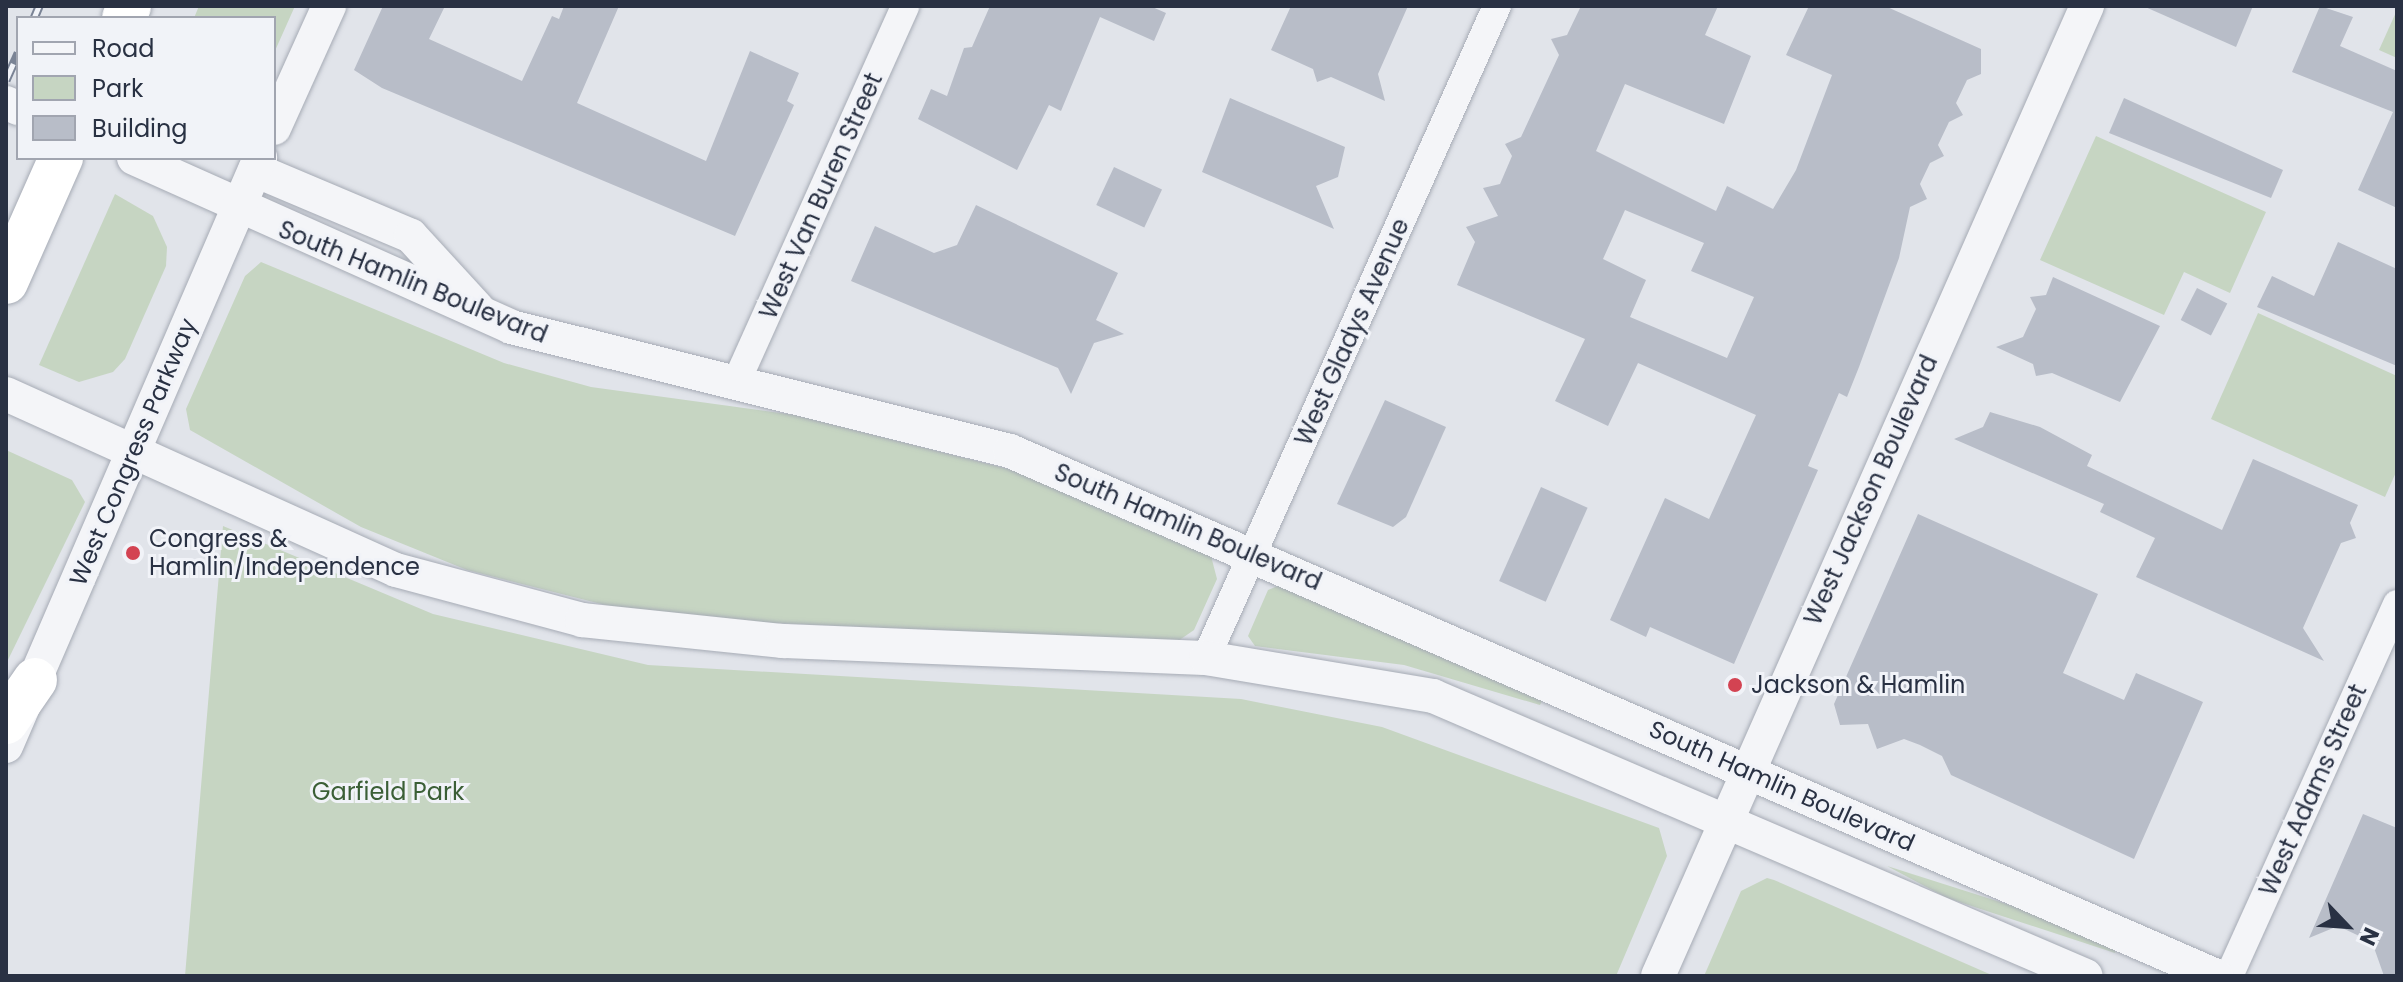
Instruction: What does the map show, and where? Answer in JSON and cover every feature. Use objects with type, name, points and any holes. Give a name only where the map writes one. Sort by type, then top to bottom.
[{"type":"highway","points":[[6,282],[60,160]]},
{"type":"highway","points":[[6,722],[35,680]]},
{"type":"street","points":[[276,124],[329,6]]},
{"type":"street","name":"West Van Buren Street","points":[[735,385],[905,6]]},
{"type":"street","name":"West Gladys Avenue","points":[[1206,658],[1497,6]]},
{"type":"street","name":"West Jackson Boulevard","points":[[1658,976],[2087,6]]},
{"type":"street","name":"South Hamlin Boulevard","points":[[138,160],[238,208],[486,317],[574,347],[1010,451],[1253,553],[2216,976]]},
{"type":"street","points":[[258,164],[411,236],[486,317]]},
{"type":"street","name":"West Congress Parkway","points":[[6,746],[258,164]]},
{"type":"street","points":[[14,398],[396,570],[582,620],[783,641],[1206,658],[1433,696],[1728,818],[2086,976]]},
{"type":"street","name":"West Adams Street","points":[[2229,976],[2397,604]]},
{"type":"green space","points":[[199,6],[295,6],[276,49],[276,16],[195,16]]},
{"type":"green space","points":[[2397,10],[2397,58],[2379,50]]},
{"type":"green space","points":[[2096,136],[2266,212],[2230,293],[2184,272],[2164,315],[2040,260]]},
{"type":"green space","points":[[115,194],[153,216],[167,247],[166,266],[125,359],[113,372],[79,382],[39,365]]},
{"type":"green space","points":[[261,262],[504,363],[591,387],[795,415],[1024,473],[1211,556],[1217,579],[1194,630],[1178,641],[748,622],[621,609],[467,570],[361,527],[190,430],[186,409],[245,276]]},
{"type":"green space","points":[[2258,313],[2397,376],[2397,470],[2385,497],[2211,419]]},
{"type":"green space","points":[[6,450],[72,480],[85,502],[6,664]]},
{"type":"green space","name":"Garfield Park","points":[[223,526],[433,614],[648,665],[1241,699],[1382,727],[1659,828],[1667,856],[1616,976],[185,976]]},
{"type":"green space","points":[[1282,584],[1543,699],[1540,705],[1404,665],[1255,646],[1248,636],[1268,590]]},
{"type":"green space","points":[[1887,866],[2057,920],[2117,947],[2115,953],[1947,898]]},
{"type":"green space","points":[[1767,878],[1994,976],[1704,976],[1741,891]]},
{"type":"building","points":[[383,6],[445,6],[429,39],[522,81],[552,16],[559,19],[564,6],[619,6],[577,103],[706,161],[750,51],[799,73],[787,101],[794,105],[735,236],[382,88],[354,70]]},
{"type":"building","points":[[990,6],[1150,6],[1166,13],[1154,41],[1100,17],[1061,111],[1049,105],[1017,170],[918,119],[931,89],[947,96],[964,48],[972,47]]},
{"type":"building","points":[[1291,6],[1408,6],[1378,74],[1385,101],[1331,77],[1317,82],[1313,69],[1271,50]]},
{"type":"building","points":[[1581,6],[1718,6],[1705,35],[1751,56],[1724,124],[1625,84],[1596,151],[1716,211],[1727,186],[1773,209],[1796,170],[1832,75],[1786,55],[1809,6],[1885,6],[1981,49],[1981,74],[1967,80],[1956,103],[1963,115],[1949,122],[1938,145],[1944,156],[1930,163],[1920,184],[1927,199],[1910,207],[1899,258],[1859,367],[1847,397],[1839,393],[1808,466],[1818,470],[1734,664],[1650,627],[1646,637],[1610,620],[1665,498],[1709,519],[1756,415],[1638,363],[1608,426],[1555,401],[1585,339],[1457,285],[1475,242],[1466,227],[1498,216],[1483,188],[1500,184],[1512,156],[1505,144],[1521,137],[1559,55],[1551,39],[1567,35]],"holes":[[[1625,210],[1704,243],[1691,271],[1754,297],[1727,358],[1630,317],[1646,280],[1603,259]]]},
{"type":"building","points":[[2143,6],[2253,6],[2236,47]]},
{"type":"building","points":[[2320,6],[2353,17],[2340,46],[2397,71],[2397,208],[2358,190],[2393,112],[2292,72]]},
{"type":"building","points":[[1230,98],[1345,147],[1338,177],[1316,186],[1334,229],[1202,172]]},
{"type":"building","points":[[2124,98],[2283,170],[2271,198],[2109,133]]},
{"type":"building","points":[[1114,167],[1162,189],[1144,227],[1096,205]]},
{"type":"building","points":[[976,205],[1118,273],[1096,320],[1124,334],[1094,343],[1071,394],[1058,368],[851,281],[875,226],[934,253],[957,245]]},
{"type":"building","points":[[2338,242],[2397,269],[2397,366],[2257,307],[2272,276],[2314,296]]},
{"type":"building","points":[[2053,277],[2160,326],[2120,402],[2052,373],[2036,376],[2033,364],[1996,347],[2023,337],[2036,309],[2030,297],[2046,295]]},
{"type":"building","points":[[2197,288],[2227,303],[2211,336],[2181,320]]},
{"type":"building","points":[[1385,400],[1446,427],[1406,517],[1393,527],[1337,504]]},
{"type":"building","points":[[1990,412],[2040,427],[2092,455],[2087,466],[2222,530],[2253,459],[2358,505],[2350,523],[2356,538],[2341,543],[2303,628],[2324,661],[2136,577],[2155,538],[2100,512],[2104,504],[1954,439],[1983,427]]},
{"type":"building","points":[[1541,487],[1588,508],[1546,602],[1499,581]]},
{"type":"building","points":[[1918,514],[2098,594],[2063,673],[2124,700],[2136,673],[2203,702],[2134,859],[1951,775],[1942,756],[1920,745],[1904,739],[1877,749],[1868,724],[1840,725],[1834,704]]},
{"type":"building","points":[[2363,814],[2397,828],[2397,976],[2384,976],[2372,942],[2338,926],[2309,938]]},
{"type":"railway","points":[[35,16],[39,6]]},
{"type":"railway","points":[[6,80],[16,58]]},
{"type":"place","name":"Congress & Hamlin/Independence","points":[[133,553]]},
{"type":"place","name":"Jackson & Hamlin","points":[[1735,685]]}]
